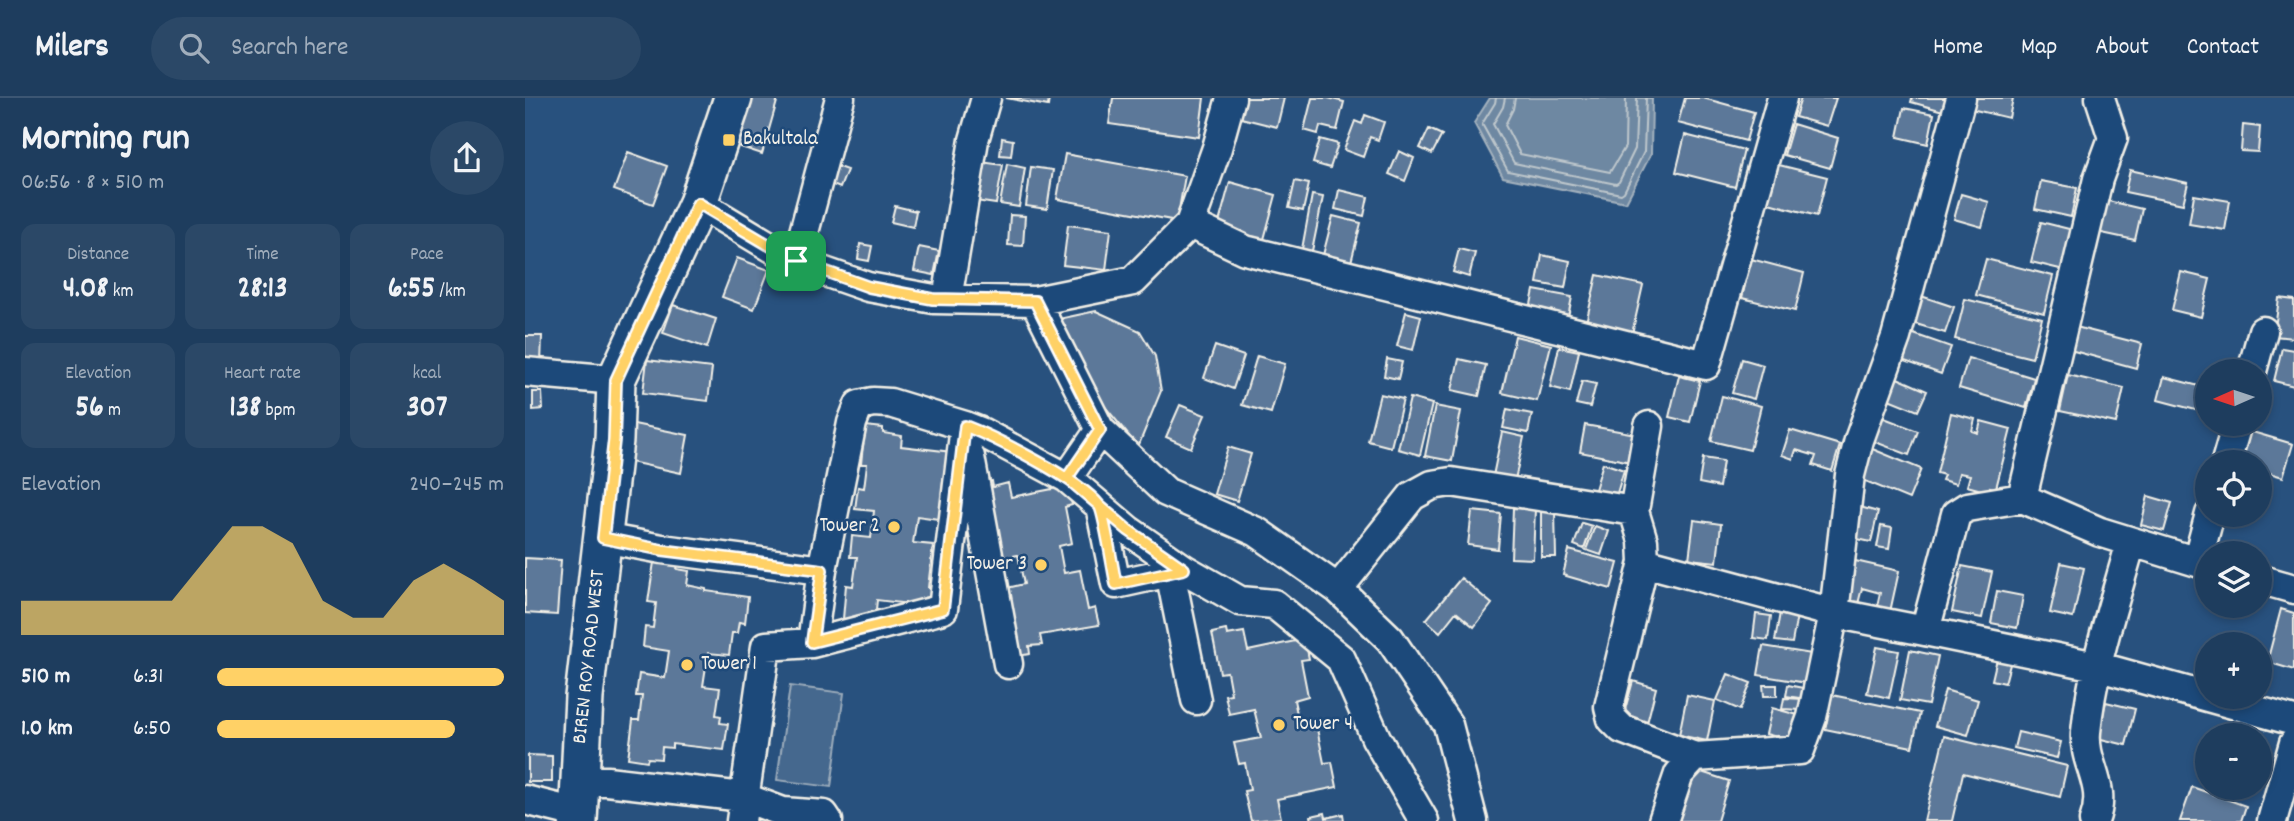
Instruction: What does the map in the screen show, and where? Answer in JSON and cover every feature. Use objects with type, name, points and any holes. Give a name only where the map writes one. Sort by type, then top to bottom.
[{"type":"main road","name":"BIREN ROY ROAD WEST","points":[[578,805],[584,697],[614,440],[616,380],[698,203],[733,98]]},
{"type":"street","points":[[796,261],[840,98]]},
{"type":"street","points":[[947,299],[974,140],[986,98]]},
{"type":"street","points":[[698,203],[796,261],[869,287],[947,299],[1035,301],[1133,281],[1190,224],[1217,148],[1231,98]]},
{"type":"street","points":[[1190,224],[1245,250],[1706,365],[1782,98]]},
{"type":"street","points":[[1650,426],[1635,511],[1643,541],[1644,562],[1609,707],[1612,719],[1622,729],[1695,757],[1800,750],[1812,717],[1834,613],[1850,475],[1859,440],[1896,337],[1961,98]]},
{"type":"street","points":[[2022,498],[2098,179],[2113,138],[2100,98]]},
{"type":"street","points":[[1035,301],[1100,430],[1165,492],[1257,532],[1338,589],[1390,639],[1448,725],[1473,821]]},
{"type":"street","points":[[2255,359],[2263,331]]},
{"type":"street","points":[[525,372],[616,380]]},
{"type":"street","points":[[812,642],[822,570],[852,423],[859,405],[890,402],[982,433],[1067,478],[1177,570],[1240,601],[1274,604],[1341,659],[1376,738],[1425,821]]},
{"type":"street","points":[[742,809],[766,646],[812,642],[943,609],[965,426]]},
{"type":"street","points":[[965,426],[1008,664]]},
{"type":"street","points":[[1067,478],[1100,430]]},
{"type":"street","points":[[1338,589],[1412,496],[1431,485],[1451,482],[1635,511]]},
{"type":"street","points":[[1925,631],[1956,514],[1967,507],[2022,498],[2100,532],[2195,562]]},
{"type":"street","points":[[1100,506],[1116,584],[1177,570]]},
{"type":"street","points":[[603,538],[662,550],[822,570]]},
{"type":"street","points":[[2094,821],[2099,787],[2088,756],[2086,734],[2096,666],[2131,542]]},
{"type":"street","points":[[1644,562],[1834,613],[2096,666],[2294,721]]},
{"type":"street","points":[[1177,570],[1196,700]]},
{"type":"street","points":[[2272,583],[2294,589]]},
{"type":"street","points":[[2272,821],[2294,743]]},
{"type":"street","points":[[1663,821],[1679,774],[1695,757]]},
{"type":"street","points":[[525,800],[578,805],[607,781],[742,809],[824,815],[828,821]]},
{"type":"shaded area","points":[[790,686],[844,693],[831,787],[777,780]]},
{"type":"water","points":[[1490,98],[1652,98],[1651,154],[1626,202],[1503,177],[1474,123]]},
{"type":"building","points":[[752,98],[778,98],[762,154],[738,146]]},
{"type":"building","points":[[1006,98],[1049,98],[1048,106]]},
{"type":"building","points":[[1113,98],[1204,98],[1199,137],[1109,124]]},
{"type":"building","points":[[1245,98],[1284,98],[1277,127],[1241,118]]},
{"type":"building","points":[[1312,98],[1344,102],[1337,130],[1320,126],[1318,134],[1304,130]]},
{"type":"building","points":[[1685,98],[1703,98],[1754,112],[1746,141],[1678,123]]},
{"type":"building","points":[[1801,98],[1836,98],[1827,126],[1795,117]]},
{"type":"building","points":[[1912,98],[1947,98],[1943,111],[1911,102]]},
{"type":"building","points":[[1974,98],[2013,98],[2009,118],[1971,109]]},
{"type":"building","points":[[1904,108],[1934,114],[1928,144],[1898,137]]},
{"type":"building","points":[[1365,115],[1384,122],[1378,140],[1370,137],[1363,157],[1344,150],[1355,121],[1362,124]]},
{"type":"building","points":[[1793,124],[1838,138],[1830,168],[1784,155]]},
{"type":"building","points":[[2243,125],[2260,127],[2258,152],[2241,151]]},
{"type":"building","points":[[1429,129],[1442,135],[1432,154],[1420,148]]},
{"type":"building","points":[[1685,135],[1744,150],[1735,187],[1676,172]]},
{"type":"building","points":[[1002,138],[1013,140],[1011,156],[1000,155]]},
{"type":"building","points":[[1320,139],[1338,144],[1330,168],[1313,163]]},
{"type":"building","points":[[1399,151],[1414,158],[1405,181],[1389,174]]},
{"type":"building","points":[[628,152],[667,166],[653,204],[614,190]]},
{"type":"building","points":[[1065,154],[1185,176],[1177,221],[1057,199]]},
{"type":"building","points":[[981,162],[1003,165],[996,204],[975,201]]},
{"type":"building","points":[[830,164],[847,170],[840,188],[823,181]]},
{"type":"building","points":[[1007,164],[1025,168],[1019,207],[1000,204]]},
{"type":"building","points":[[1775,164],[1827,177],[1817,216],[1765,202]]},
{"type":"building","points":[[1031,167],[1053,170],[1047,209],[1026,206]]},
{"type":"building","points":[[2130,170],[2188,183],[2183,204],[2125,192]]},
{"type":"building","points":[[1295,181],[1309,184],[1303,211],[1289,208]]},
{"type":"building","points":[[2041,181],[2077,188],[2071,217],[2035,209]]},
{"type":"building","points":[[1230,182],[1276,195],[1263,243],[1217,230]]},
{"type":"building","points":[[1339,190],[1368,197],[1364,216],[1335,209]]},
{"type":"building","points":[[1961,194],[1989,202],[1982,227],[1954,219]]},
{"type":"building","points":[[1312,195],[1323,197],[1312,251],[1302,249]]},
{"type":"building","points":[[2194,195],[2230,201],[2225,230],[2189,224]]},
{"type":"building","points":[[2104,200],[2142,209],[2135,240],[2097,232]]},
{"type":"building","points":[[895,206],[916,211],[913,227],[891,222]]},
{"type":"building","points":[[1010,215],[1025,216],[1023,246],[1008,245]]},
{"type":"building","points":[[1333,216],[1361,223],[1350,266],[1322,259]]},
{"type":"building","points":[[2041,222],[2073,230],[2064,270],[2031,262]]},
{"type":"building","points":[[1068,225],[1111,230],[1106,270],[1063,265]]},
{"type":"building","points":[[860,244],[872,246],[869,261],[858,259]]},
{"type":"building","points":[[919,247],[939,251],[934,275],[914,271]]},
{"type":"building","points":[[1459,249],[1475,253],[1469,277],[1453,272]]},
{"type":"building","points":[[1542,255],[1570,261],[1565,288],[1537,283]]},
{"type":"building","points":[[737,258],[769,270],[754,309],[722,297]]},
{"type":"building","points":[[1751,259],[1804,273],[1795,311],[1742,298]]},
{"type":"building","points":[[1986,259],[2053,276],[2044,313],[1976,295]]},
{"type":"building","points":[[2181,272],[2210,279],[2201,317],[2172,310]]},
{"type":"building","points":[[1597,275],[1643,285],[1631,338],[1585,327]]},
{"type":"building","points":[[1534,290],[1572,297],[1567,322],[1529,314]]},
{"type":"building","points":[[1921,296],[1954,307],[1945,333],[1913,323]]},
{"type":"building","points":[[2279,298],[2294,300],[2294,338],[2274,336]]},
{"type":"building","points":[[1965,299],[2042,318],[2032,358],[1955,339]]},
{"type":"building","points":[[673,305],[716,319],[707,348],[663,333]]},
{"type":"building","points":[[1096,311],[1140,331],[1155,356],[1161,391],[1138,447],[1093,392],[1059,319]]},
{"type":"building","points":[[1406,312],[1421,316],[1413,350],[1397,346]]},
{"type":"building","points":[[2076,327],[2142,344],[2136,368],[2070,350]]},
{"type":"building","points":[[1908,332],[1951,347],[1941,374],[1899,359]]},
{"type":"building","points":[[525,336],[542,336],[541,365],[525,364]]},
{"type":"building","points":[[1515,336],[1551,345],[1537,401],[1502,393]]},
{"type":"building","points":[[1215,346],[1244,356],[1233,389],[1204,378]]},
{"type":"building","points":[[1559,347],[1579,351],[1570,392],[1550,387]]},
{"type":"building","points":[[2282,348],[2294,350],[2294,386],[2274,381]]},
{"type":"building","points":[[1257,356],[1285,364],[1271,413],[1242,405]]},
{"type":"building","points":[[1968,358],[2034,378],[2026,408],[1959,388]]},
{"type":"building","points":[[1387,359],[1402,362],[1398,379],[1384,376]]},
{"type":"building","points":[[1459,359],[1486,365],[1479,396],[1452,390]]},
{"type":"building","points":[[1742,359],[1763,365],[1754,399],[1732,393]]},
{"type":"building","points":[[647,360],[712,368],[708,401],[643,393]]},
{"type":"building","points":[[2068,375],[2124,388],[2116,423],[2060,411]]},
{"type":"building","points":[[1679,376],[1700,381],[1690,422],[1669,417]]},
{"type":"building","points":[[1895,377],[1927,391],[1918,411],[1886,398]]},
{"type":"building","points":[[2164,377],[2195,385],[2195,410],[2158,400]]},
{"type":"building","points":[[1582,381],[1596,384],[1590,407],[1576,404]]},
{"type":"building","points":[[533,392],[542,392],[543,409],[533,410]]},
{"type":"building","points":[[1380,394],[1403,399],[1391,447],[1368,441]]},
{"type":"building","points":[[1722,396],[1761,406],[1750,450],[1711,441]]},
{"type":"building","points":[[1410,398],[1432,404],[1420,455],[1398,449]]},
{"type":"building","points":[[1180,405],[1205,415],[1191,448],[1166,437]]},
{"type":"building","points":[[1435,406],[1461,411],[1452,461],[1425,456]]},
{"type":"building","points":[[1507,409],[1532,414],[1528,433],[1503,428]]},
{"type":"building","points":[[1951,413],[1975,419],[1972,431],[1978,433],[1981,421],[2011,429],[1996,488],[1990,487],[1989,492],[1967,486],[1970,475],[1959,473],[1956,484],[1942,480],[1944,475],[1937,473]]},
{"type":"building","points":[[1879,416],[1918,431],[1909,455],[1870,440]]},
{"type":"building","points":[[634,424],[688,435],[681,473],[626,461]]},
{"type":"building","points":[[1585,425],[1636,434],[1631,462],[1580,452]]},
{"type":"building","name":"Tower 2","points":[[865,426],[883,428],[883,433],[902,436],[901,446],[952,452],[950,475],[944,474],[939,519],[917,516],[913,543],[933,545],[928,588],[936,589],[934,607],[877,600],[875,619],[857,616],[857,621],[843,619],[846,585],[853,586],[857,557],[850,557],[852,536],[871,538],[874,511],[855,509],[858,487],[864,488],[867,464],[861,464]]},
{"type":"building","points":[[1790,430],[1840,445],[1832,471],[1813,465],[1816,456],[1796,450],[1793,459],[1782,455]]},
{"type":"building","points":[[1502,432],[1524,437],[1515,480],[1493,476]]},
{"type":"building","points":[[2248,436],[2266,436],[2293,444],[2283,477],[2272,474],[2272,450],[2243,450]]},
{"type":"building","points":[[1228,447],[1251,454],[1237,501],[1214,494]]},
{"type":"building","points":[[1870,448],[1921,469],[1909,499],[1858,478]]},
{"type":"building","points":[[1703,458],[1723,461],[1719,487],[1699,483]]},
{"type":"building","points":[[1603,463],[1624,470],[1614,503],[1593,496]]},
{"type":"building","name":"Tower 3","points":[[992,481],[993,487],[1008,483],[1011,497],[1068,486],[1072,505],[1065,507],[1072,543],[1059,546],[1064,573],[1080,570],[1088,610],[1095,608],[1099,625],[1040,635],[1042,645],[1029,646],[1030,654],[1011,657],[999,590],[1024,584],[1018,555],[992,560],[977,484]]},
{"type":"building","points":[[2148,496],[2172,503],[2164,531],[2141,525]]},
{"type":"building","points":[[1860,507],[1878,512],[1871,542],[1853,538]]},
{"type":"building","points":[[1513,508],[1535,509],[1533,559],[1511,558]]},
{"type":"building","points":[[1541,509],[1555,510],[1556,557],[1541,557]]},
{"type":"building","points":[[1472,511],[1501,514],[1498,549],[1468,545]]},
{"type":"building","points":[[1694,520],[1721,524],[1717,562],[1689,559]]},
{"type":"building","points":[[1582,523],[1592,526],[1584,549],[1574,545]]},
{"type":"building","points":[[1595,526],[1609,531],[1601,555],[1586,550]]},
{"type":"building","points":[[1881,526],[1892,528],[1889,549],[1877,547]]},
{"type":"building","points":[[1569,550],[1618,563],[1611,589],[1563,575]]},
{"type":"building","points":[[525,558],[561,560],[557,615],[525,613]]},
{"type":"building","points":[[1851,560],[1899,571],[1888,621],[1871,617],[1880,593],[1862,588],[1858,604],[1839,609]]},
{"type":"building","name":"Tower 1","points":[[654,562],[678,565],[677,569],[689,571],[687,585],[706,591],[748,597],[745,623],[739,622],[737,633],[732,633],[729,655],[708,653],[703,686],[720,688],[716,715],[721,716],[720,723],[728,724],[724,750],[672,744],[672,748],[662,747],[661,759],[648,758],[647,761],[628,758],[633,720],[639,720],[642,696],[636,696],[639,674],[665,678],[669,651],[643,647],[645,627],[653,628],[656,603],[648,602]]},
{"type":"building","points":[[2061,563],[2084,568],[2073,618],[2050,613]]},
{"type":"building","points":[[1962,566],[1992,572],[1982,618],[1952,612]]},
{"type":"building","points":[[1461,578],[1492,604],[1474,627],[1456,612],[1440,632],[1426,620]]},
{"type":"building","points":[[1997,591],[2023,596],[2017,628],[1991,623]]},
{"type":"building","points":[[1781,607],[1798,610],[1792,643],[1775,641]]},
{"type":"building","points":[[2281,609],[2294,613],[2294,670],[2272,663],[2272,643]]},
{"type":"building","points":[[1756,614],[1771,616],[1768,640],[1753,638]]},
{"type":"building","name":"Tower 4","points":[[1226,630],[1227,635],[1244,632],[1248,651],[1305,639],[1309,659],[1301,660],[1308,696],[1294,700],[1300,727],[1316,724],[1324,763],[1332,762],[1337,787],[1277,799],[1281,818],[1251,821],[1244,791],[1250,790],[1245,763],[1239,764],[1234,743],[1261,738],[1254,709],[1229,714],[1225,695],[1231,694],[1227,672],[1220,673],[1212,633]]},
{"type":"building","points":[[1763,646],[1812,654],[1807,683],[1758,675]]},
{"type":"building","points":[[1877,647],[1899,651],[1889,698],[1867,693]]},
{"type":"building","points":[[1910,650],[1938,656],[1928,705],[1900,700]]},
{"type":"building","points":[[1999,650],[2013,653],[2005,683],[1992,680]]},
{"type":"building","points":[[1728,674],[1751,683],[1740,710],[1717,700]]},
{"type":"building","points":[[1633,681],[1656,688],[1645,731],[1621,724]]},
{"type":"building","points":[[1763,685],[1777,685],[1777,696],[1764,696]]},
{"type":"building","points":[[1788,685],[1808,689],[1806,699],[1786,696]]},
{"type":"building","points":[[1945,690],[1978,700],[1968,735],[1935,726]]},
{"type":"building","points":[[1687,695],[1715,701],[1707,741],[1679,735]]},
{"type":"building","points":[[1832,695],[1920,713],[1912,747],[1825,729]]},
{"type":"building","points":[[1784,698],[1803,699],[1802,710],[1782,709]]},
{"type":"building","points":[[2106,702],[2135,709],[2126,745],[2097,738]]},
{"type":"building","points":[[1772,708],[1798,715],[1792,741],[1766,734]]},
{"type":"building","points":[[2018,732],[2061,742],[2057,758],[2014,748]]},
{"type":"building","points":[[1944,736],[2067,766],[2060,797],[1963,773],[1952,821],[1924,821]]},
{"type":"building","points":[[528,755],[552,756],[552,782],[528,782]]},
{"type":"building","points":[[1695,770],[1729,781],[1717,821],[1679,821]]},
{"type":"building","points":[[2192,787],[2195,788],[2195,800],[2229,800],[2246,806],[2241,821],[2180,821]]},
{"type":"building","points":[[1325,813],[1326,818],[1343,814],[1344,821],[1312,821],[1311,816]]},
{"type":"place","name":"Bakultala","points":[[729,140]]},
{"type":"place","name":"Tower 2","points":[[894,527]]},
{"type":"place","name":"Tower 3","points":[[1041,565]]},
{"type":"place","name":"Tower 1","points":[[687,665]]},
{"type":"place","name":"Tower 4","points":[[1279,725]]},
{"type":"route","points":[[796,261],[698,203],[616,380],[614,440],[603,538],[662,550],[822,570],[812,642],[943,609],[965,426],[1067,478],[1100,506],[1116,584],[1184,569],[1128,530],[1067,478],[1100,430],[1035,301],[933,299],[869,287],[796,261]]}]
